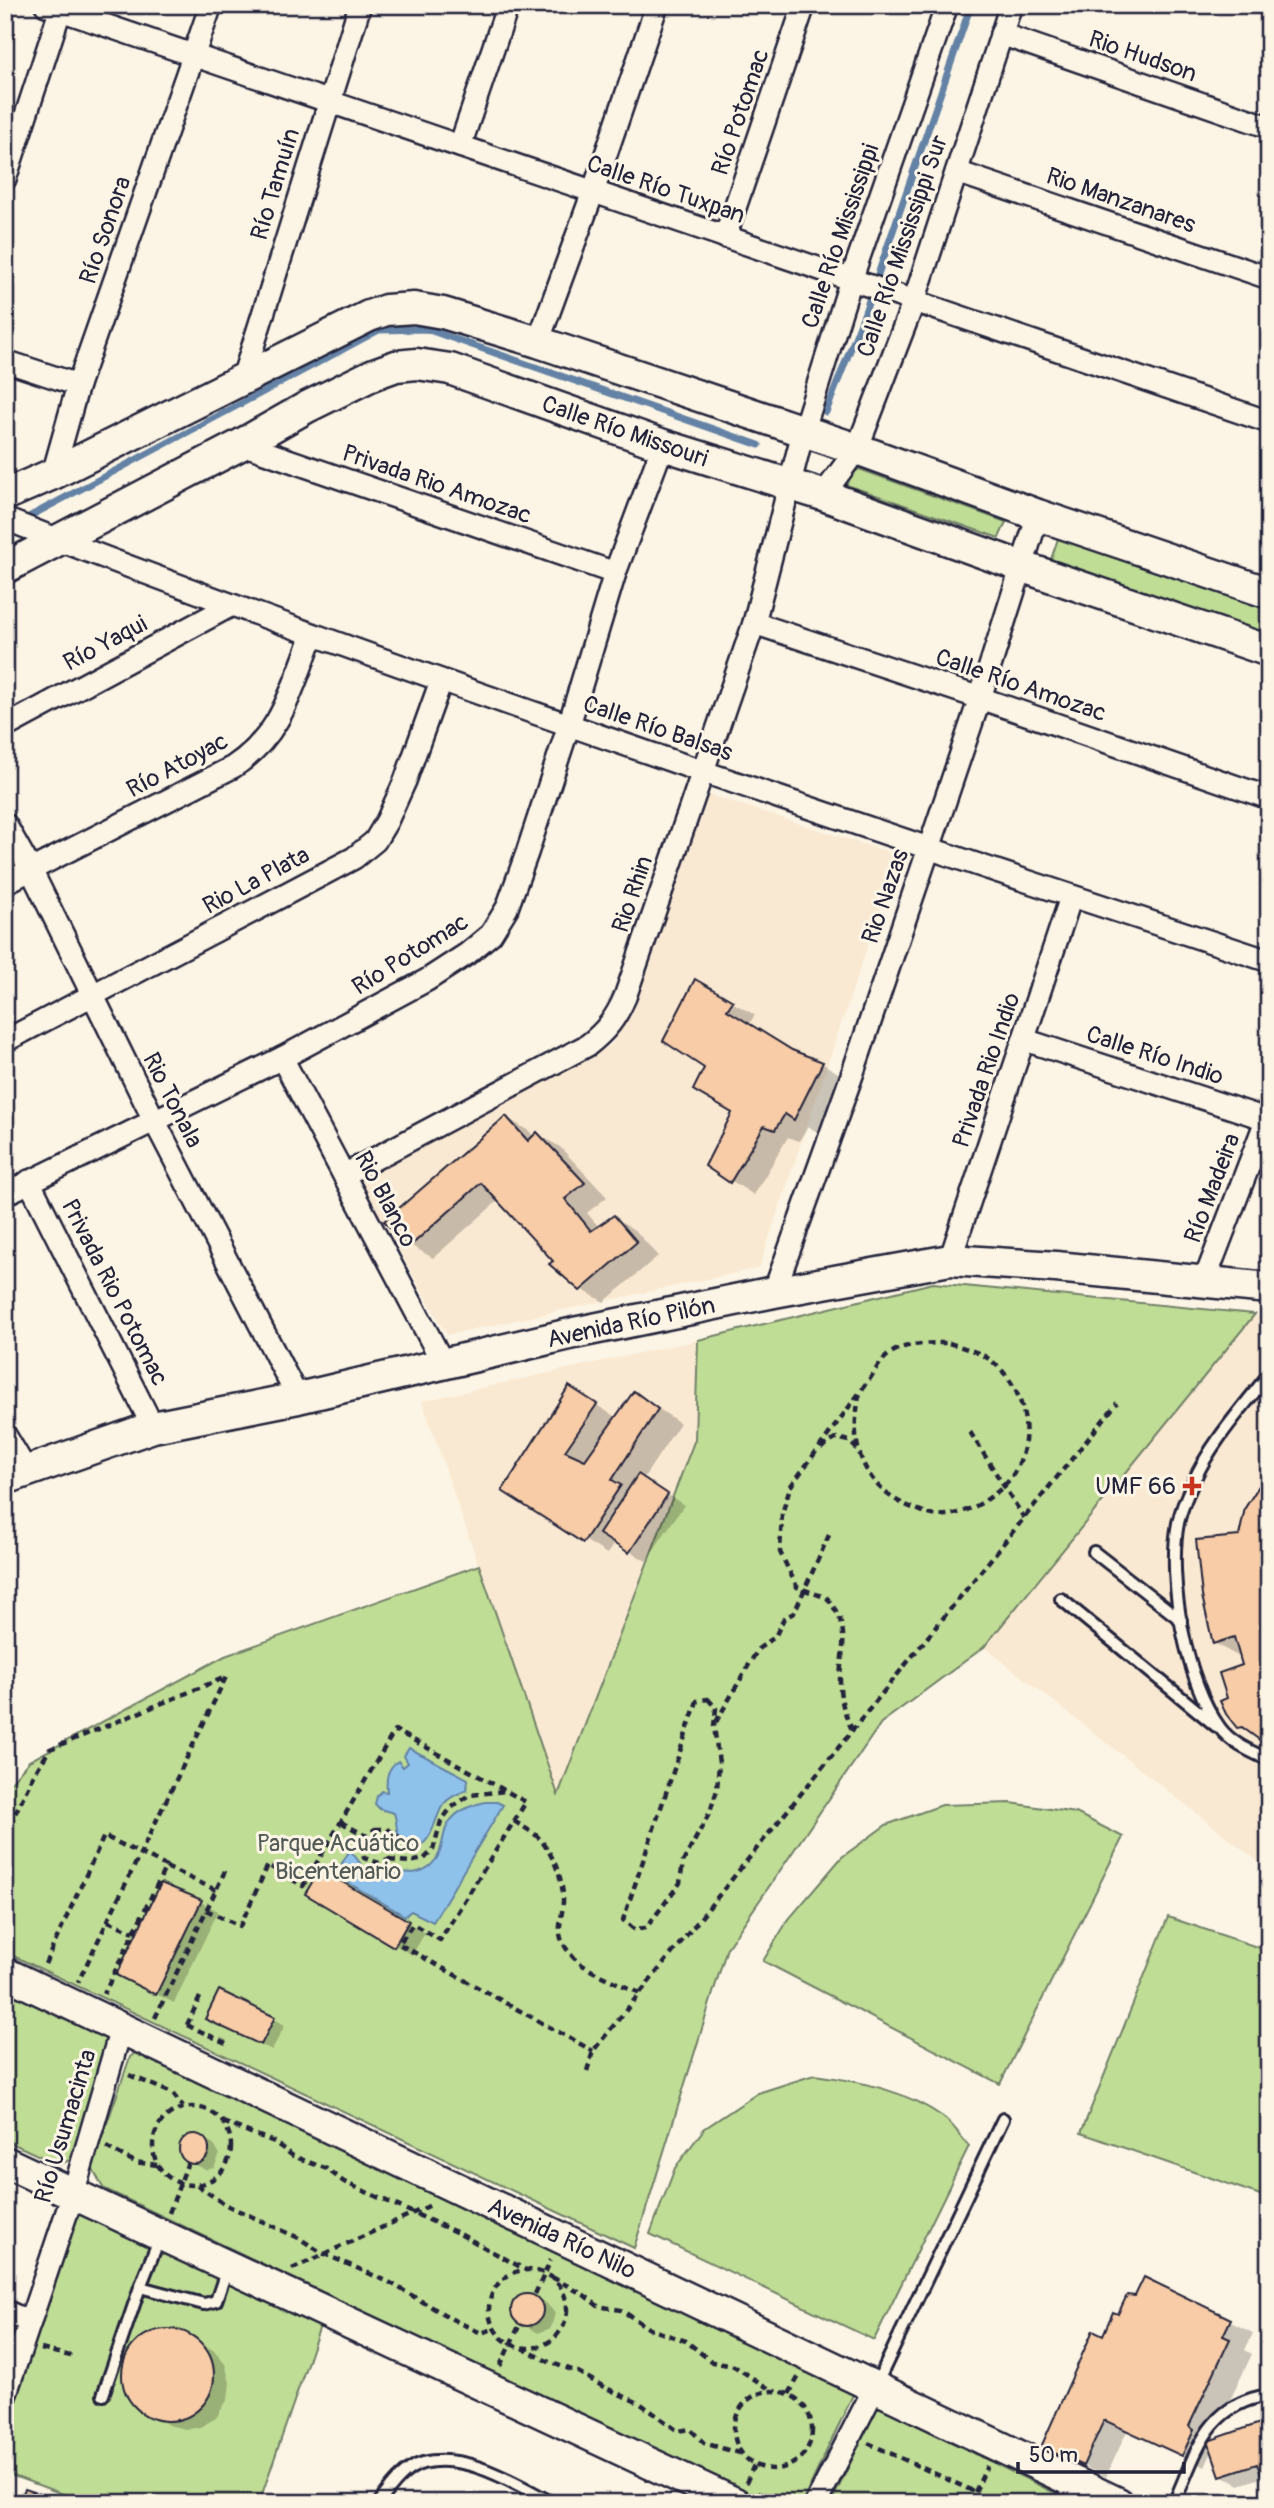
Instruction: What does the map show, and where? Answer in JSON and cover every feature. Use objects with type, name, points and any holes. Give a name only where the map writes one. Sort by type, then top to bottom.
[{"type":"street","name":"Río Sonora","points":[[53,474],[78,385],[211,5]]},
{"type":"street","name":"Río Tamuín","points":[[243,378],[360,5]]},
{"type":"street","points":[[460,146],[508,5]]},
{"type":"street","points":[[538,342],[657,5]]},
{"type":"street","name":"Río Potomac","points":[[725,237],[804,5]]},
{"type":"street","name":"Calle Río Mississippi","points":[[789,486],[803,432],[861,283],[947,5]]},
{"type":"street","name":"Calle Río Mississippi Sur","points":[[823,495],[857,449],[907,299],[957,172],[1011,5]]},
{"type":"street","name":"Calle Río Tuxpan","points":[[56,7],[1269,422]]},
{"type":"street","points":[[5,179],[56,7]]},
{"type":"street","name":"Rio Hudson","points":[[1001,34],[1269,127]]},
{"type":"street","name":"Rio Manzanares","points":[[957,172],[1269,278]]},
{"type":"street","points":[[5,495],[53,474],[361,319],[386,310],[414,308],[443,313],[538,342],[857,449],[1269,593]]},
{"type":"street","points":[[5,360],[78,385]]},
{"type":"street","name":"Calle Río Missouri","points":[[5,568],[47,536],[242,444],[373,374],[396,366],[416,364],[450,369],[663,445],[823,495],[1269,651]]},
{"type":"street","name":"Privada Rio Amozac","points":[[242,444],[615,573]]},
{"type":"street","name":"Río Potomac","points":[[5,1194],[282,1058],[426,980],[467,954],[491,934],[507,908],[569,725],[615,573],[663,445]]},
{"type":"street","name":"Rio Rhin","points":[[344,1175],[588,1045],[606,1031],[617,1016],[754,624],[789,486]]},
{"type":"street","name":"Rio Nazas","points":[[774,1292],[929,849],[1038,514]]},
{"type":"street","name":"Calle Río Balsas","points":[[5,519],[230,606],[441,681],[929,849],[1269,961]]},
{"type":"street","name":"Río Yaqui","points":[[5,727],[230,606]]},
{"type":"street","name":"Calle Río Amozac","points":[[754,624],[980,698],[1269,798]]},
{"type":"street","name":"Río Atoyac","points":[[5,883],[233,767],[253,754],[278,721],[313,635]]},
{"type":"street","name":"Rio La Plata","points":[[5,1041],[354,858],[375,841],[405,781],[441,681]]},
{"type":"street","name":"Rio Tonala","points":[[5,824],[31,870],[154,1120],[298,1398]]},
{"type":"street","name":"Privada Rio Indio","points":[[950,1260],[1072,897]]},
{"type":"street","name":"Calle Río Indio","points":[[1025,1040],[1268,1117]]},
{"type":"street","name":"Rio Blanco","points":[[282,1058],[444,1364]]},
{"type":"street","name":"Río Madeira","points":[[1204,1282],[1268,1117]]},
{"type":"street","name":"Privada Rio Potomac","points":[[29,1181],[153,1427]]},
{"type":"street","name":"Avenida Río Pilón","points":[[15,1474],[153,1427],[298,1398],[573,1333],[950,1260],[1056,1267],[1269,1289]]},
{"type":"street","points":[[5,1435],[15,1474]]},
{"type":"street","name":"Avenida Río Nilo","points":[[5,1973],[1118,2503]]},
{"type":"street","name":"Río Usumacinta","points":[[5,2396],[73,2194],[121,2029]]},
{"type":"street","points":[[5,2162],[73,2194],[167,2219],[229,2266],[745,2494]]},
{"type":"street","points":[[5,2311],[30,2322]]},
{"type":"street","points":[[816,2503],[875,2387]]},
{"type":"lane","points":[[1221,1730],[1202,1695],[1181,1620],[1175,1558],[1178,1522],[1193,1481],[1220,1438],[1269,1374]]},
{"type":"lane","points":[[1094,1552],[1181,1620]]},
{"type":"lane","points":[[1061,1600],[1242,1748],[1269,1760]]},
{"type":"lane","points":[[875,2387],[1003,2119]]},
{"type":"lane","points":[[103,2395],[140,2287],[167,2219]]},
{"type":"lane","points":[[140,2287],[204,2304],[216,2301],[229,2266]]},
{"type":"lane","points":[[1174,2503],[1210,2425],[1225,2410],[1252,2397],[1269,2395]]},
{"type":"lane","points":[[379,2503],[396,2480],[422,2463],[456,2462],[497,2474],[553,2503]]},
{"type":"path","points":[[852,1730],[843,1710],[840,1688],[845,1645],[842,1623],[827,1598],[797,1587],[780,1552],[782,1514],[790,1488],[884,1357],[900,1348],[949,1343],[972,1350],[992,1361],[1011,1381],[1023,1403],[1027,1436],[1021,1460],[1004,1487],[984,1503],[963,1512],[933,1515],[901,1503],[864,1469],[856,1420],[860,1391]]},
{"type":"path","points":[[587,2071],[593,2050],[1117,1403]]},
{"type":"path","points":[[970,1432],[1024,1518]]},
{"type":"path","points":[[817,1451],[837,1438],[849,1441],[859,1451]]},
{"type":"path","points":[[714,1726],[716,1708],[708,1699],[697,1701],[623,1920],[634,1929],[646,1928],[680,1883],[683,1862],[710,1812],[717,1790],[719,1763],[714,1726],[758,1649],[775,1637],[784,1618],[794,1613],[829,1535]]},
{"type":"path","points":[[5,1835],[33,1776],[50,1749],[226,1677],[76,1986]]},
{"type":"path","points":[[206,1910],[240,1926],[268,1866],[303,1886],[395,1730],[526,1802],[440,1940],[413,1924],[400,1944],[593,2050]]},
{"type":"path","points":[[389,1860],[398,1836],[387,1829],[375,1829],[366,1836],[361,1847],[364,1858],[379,1863],[389,1860],[410,1862],[424,1859],[433,1850],[441,1821],[451,1808],[470,1795],[505,1791]]},
{"type":"path","points":[[514,1821],[537,1836],[550,1854],[560,1877],[563,1900],[558,1924],[561,1940],[575,1959],[640,1993]]},
{"type":"path","points":[[341,1822],[366,1836]]},
{"type":"path","points":[[34,1987],[104,1836],[216,1890]]},
{"type":"path","points":[[102,1998],[166,1867]]},
{"type":"path","points":[[153,2022],[225,1871]]},
{"type":"path","points":[[108,1921],[134,1933]]},
{"type":"path","points":[[182,2035],[200,1997]]},
{"type":"path","points":[[187,2025],[226,2043]]},
{"type":"path","points":[[125,2087],[132,2066]]},
{"type":"path","points":[[129,2076],[172,2093],[183,2107]]},
{"type":"path","points":[[493,2329],[481,2333],[388,2282],[224,2204],[197,2185],[180,2183],[163,2174],[157,2165],[152,2147],[156,2129],[169,2113],[183,2107],[198,2106],[206,2109],[223,2122],[274,2142],[293,2156],[319,2165],[344,2182],[458,2233],[526,2270],[552,2277],[598,2306],[621,2310],[650,2329],[686,2341],[712,2362],[734,2366],[771,2390],[788,2393],[804,2406],[811,2420],[810,2441],[806,2451],[788,2467],[766,2469],[754,2465],[742,2454],[735,2443],[733,2432],[737,2413],[750,2397],[771,2390]]},
{"type":"path","points":[[197,2185],[216,2177],[230,2158],[230,2136],[223,2122]]},
{"type":"path","points":[[102,2158],[109,2135]]},
{"type":"path","points":[[105,2147],[135,2162],[157,2165]]},
{"type":"path","points":[[167,2219],[188,2162]]},
{"type":"path","points":[[300,2277],[288,2271],[438,2202]]},
{"type":"path","points":[[535,2294],[554,2256]]},
{"type":"path","points":[[526,2270],[505,2277],[492,2292],[488,2311],[493,2329],[499,2337],[641,2404],[678,2431],[690,2429],[704,2443],[742,2454]]},
{"type":"path","points":[[522,2348],[543,2346],[552,2340],[566,2321],[566,2300],[552,2277]]},
{"type":"path","points":[[498,2370],[520,2324]]},
{"type":"path","points":[[38,2348],[75,2357]]},
{"type":"path","points":[[862,2455],[872,2433]]},
{"type":"path","points":[[867,2443],[975,2492]]},
{"type":"path","points":[[754,2465],[745,2494],[777,2503]]},
{"type":"path","points":[[970,2503],[987,2465],[999,2470]]},
{"type":"shaded area","points":[[707,794],[898,855],[759,1268],[447,1335],[358,1178],[612,1045]]},
{"type":"shaded area","name":"UMF 66","points":[[1255,1314],[1269,1325],[1269,1870],[984,1647]]},
{"type":"shaded area","points":[[698,1340],[695,1439],[558,1796],[422,1401]]},
{"type":"green space","points":[[859,469],[1006,522],[999,538],[841,483]]},
{"type":"green space","points":[[1060,533],[1269,606],[1269,635],[1050,562]]},
{"type":"green space","name":"Parque Acuático Bicentenario","points":[[933,1283],[1255,1314],[984,1647],[881,1723],[727,1948],[634,2248],[5,1952],[5,1789],[29,1761],[225,1656],[479,1565],[558,1795],[695,1439],[698,1340]]},
{"type":"green space","points":[[1011,1803],[1076,1813],[1123,1837],[1000,2084],[763,1961],[788,1920],[842,1857],[886,1825],[942,1805]]},
{"type":"green space","points":[[1168,1917],[1269,1951],[1269,2198],[1081,2133]]},
{"type":"green space","points":[[5,1979],[103,2026],[109,2042],[72,2159],[59,2165],[5,2140]]},
{"type":"green space","points":[[140,2049],[846,2378],[853,2395],[802,2503],[768,2503],[103,2188],[92,2167],[130,2057]]},
{"type":"green space","points":[[814,2075],[865,2084],[913,2100],[947,2120],[969,2146],[874,2340],[650,2234],[675,2168],[704,2129],[758,2093]]},
{"type":"green space","points":[[72,2210],[320,2326],[259,2503],[88,2503],[5,2473],[5,2406]]},
{"type":"green space","points":[[878,2406],[1075,2503],[831,2503]]},
{"type":"water","points":[[409,1748],[468,1779],[467,1790],[445,1802],[432,1832],[424,1843],[418,1846],[401,1841],[394,1813],[380,1809],[375,1804],[382,1791],[387,1792],[387,1779],[391,1768],[398,1761],[403,1767],[408,1763],[404,1756]]},
{"type":"water","points":[[485,1802],[503,1805],[433,1922],[411,1911],[405,1916],[335,1875],[350,1850],[364,1868],[373,1874],[388,1870],[409,1873],[423,1870],[437,1858],[446,1828],[454,1816]]},
{"type":"building","points":[[695,979],[733,1001],[727,1010],[792,1050],[823,1062],[794,1120],[785,1114],[775,1130],[764,1126],[730,1183],[705,1166],[732,1113],[693,1090],[704,1068],[663,1041]]},
{"type":"building","points":[[506,1116],[528,1141],[537,1132],[585,1183],[565,1199],[591,1231],[614,1215],[637,1242],[580,1291],[549,1264],[553,1261],[481,1183],[409,1247],[384,1221]]},
{"type":"building","points":[[569,1386],[597,1404],[565,1451],[585,1460],[634,1391],[658,1409],[612,1480],[621,1485],[583,1543],[502,1491]]},
{"type":"building","points":[[1269,1470],[1269,1747],[1242,1727],[1237,1728],[1220,1701],[1227,1698],[1219,1673],[1242,1665],[1234,1637],[1213,1644],[1202,1596],[1196,1540],[1239,1536],[1245,1508]]},
{"type":"building","points":[[638,1474],[668,1494],[629,1553],[599,1534]]},
{"type":"building","points":[[320,1869],[409,1921],[394,1947],[305,1894]]},
{"type":"building","points":[[161,1883],[202,1900],[156,1995],[116,1975]]},
{"type":"building","points":[[219,1990],[275,2017],[261,2045],[205,2019]]},
{"type":"building","points":[[194,2134],[204,2139],[209,2149],[204,2159],[194,2164],[184,2159],[179,2149],[184,2139]]},
{"type":"building","points":[[1144,2277],[1231,2319],[1223,2336],[1230,2339],[1189,2426],[1194,2430],[1182,2456],[1104,2420],[1083,2466],[1041,2447],[1093,2330],[1103,2335],[1113,2312],[1118,2314],[1127,2295],[1135,2296]]},
{"type":"building","points":[[527,2294],[539,2298],[543,2310],[539,2322],[527,2326],[515,2322],[511,2310],[515,2298]]},
{"type":"building","points":[[168,2329],[185,2333],[200,2343],[210,2358],[214,2375],[210,2392],[200,2407],[185,2417],[168,2421],[151,2417],[136,2407],[126,2392],[122,2375],[126,2358],[136,2343],[151,2333]]},
{"type":"building","points":[[1269,2420],[1269,2481],[1265,2483],[1257,2464],[1220,2476],[1208,2441]]},
{"type":"building","points":[[25,2489],[67,2503],[20,2503]]},
{"type":"waterway","points":[[826,412],[865,312],[971,5]]},
{"type":"waterway","points":[[21,521],[379,330],[426,329],[759,445]]},
{"type":"place","name":"UMF 66","points":[[1192,1486]]}]
